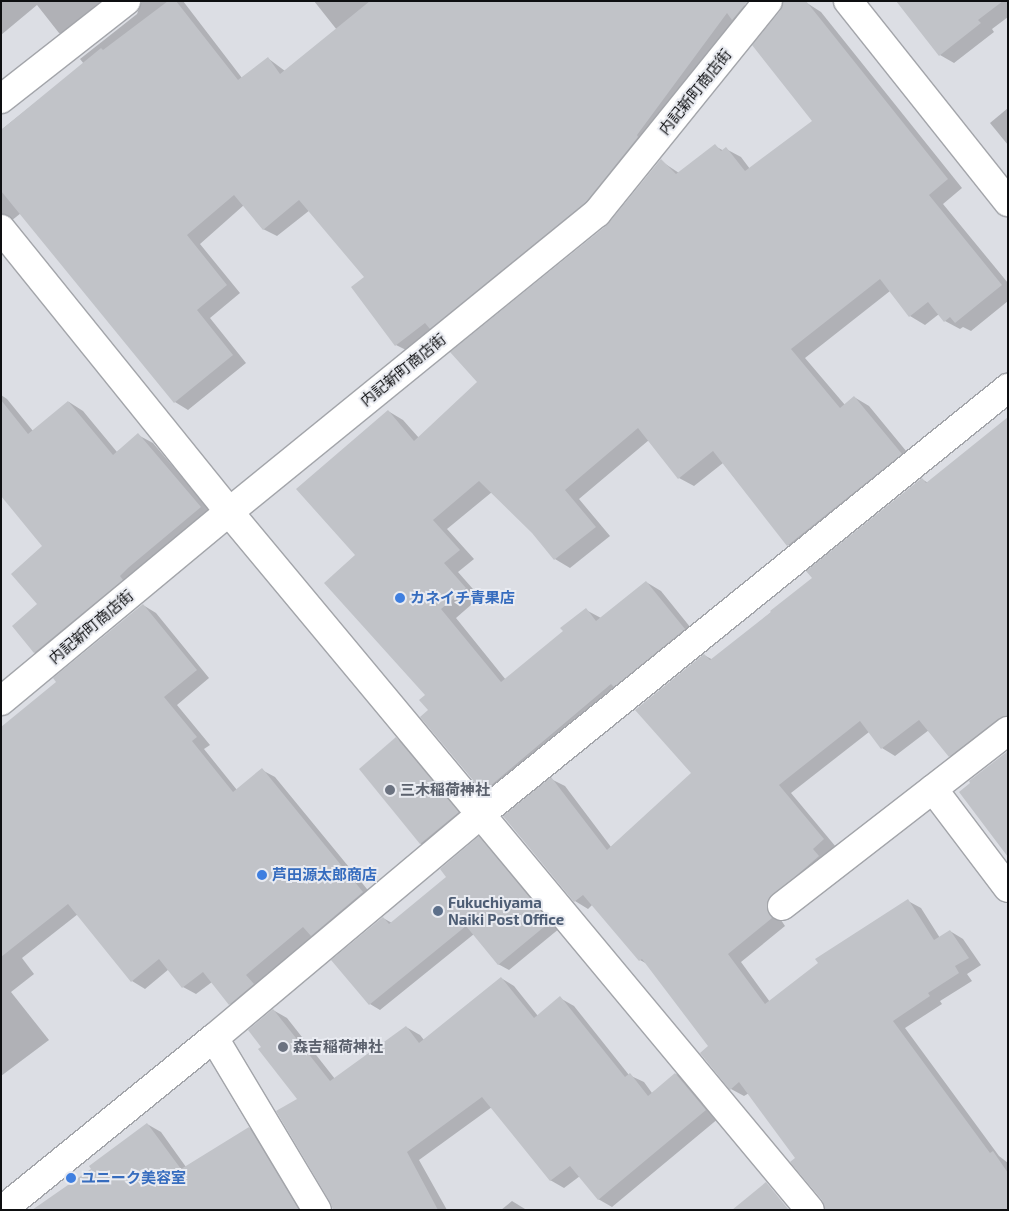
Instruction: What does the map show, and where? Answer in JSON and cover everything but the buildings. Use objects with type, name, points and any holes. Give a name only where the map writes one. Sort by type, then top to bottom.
[{"type":"street","points":[[1,100],[126,1]]},
{"type":"street","name":"内記新町商店街","points":[[1,701],[229,512],[597,213],[768,1]]},
{"type":"street","points":[[848,1],[1008,202]]},
{"type":"street","points":[[1,229],[229,512],[810,1210]]},
{"type":"street","points":[[10,1200],[214,1038],[481,814],[1008,388]]},
{"type":"street","points":[[782,906],[1008,731]]},
{"type":"street","points":[[933,789],[1008,888]]},
{"type":"street","points":[[214,1038],[317,1210]]},
{"type":"place","name":"カネイチ青果店","points":[[400,598]]},
{"type":"place","name":"三木稲荷神社","points":[[390,790]]},
{"type":"place","name":"芦田源太郎商店","points":[[262,875]]},
{"type":"place","name":"Fukuchiyama Naiki Post Office","points":[[438,911]]},
{"type":"place","name":"森吉稲荷神社","points":[[283,1047]]},
{"type":"place","name":"ユニーク美容室","points":[[71,1178]]}]
